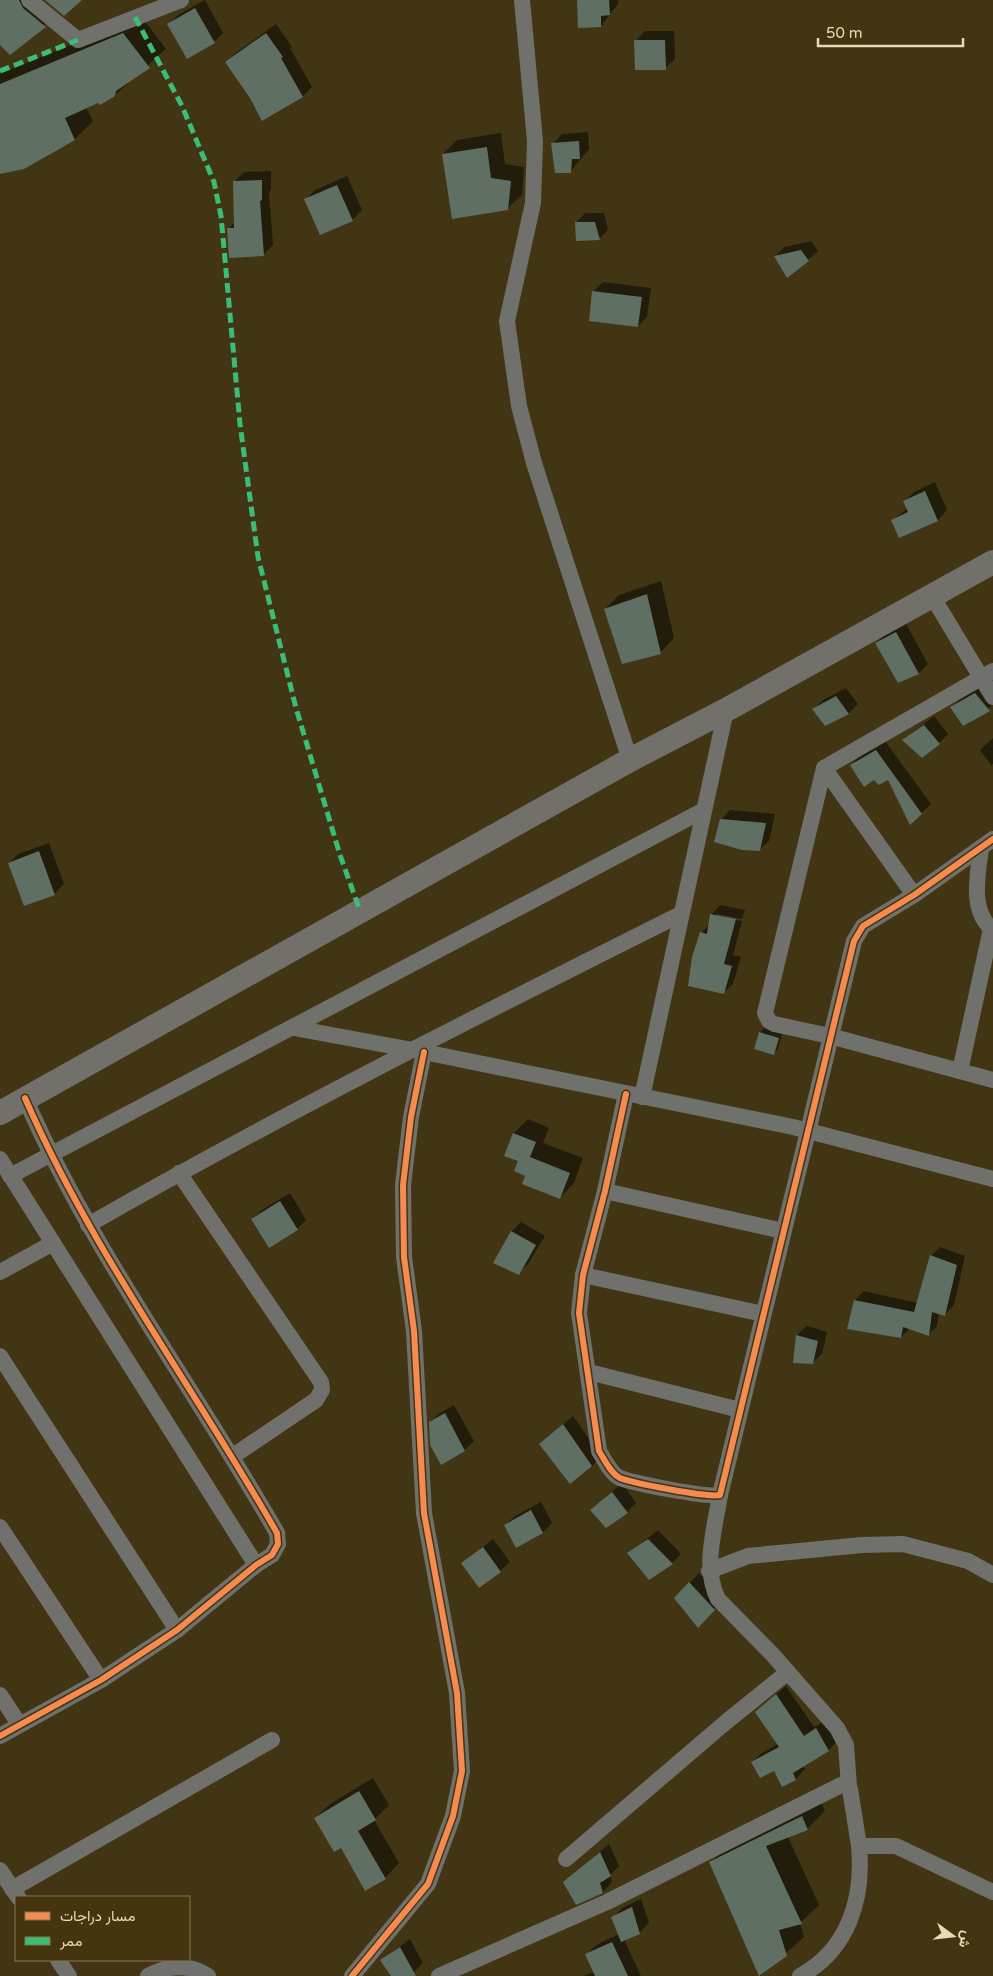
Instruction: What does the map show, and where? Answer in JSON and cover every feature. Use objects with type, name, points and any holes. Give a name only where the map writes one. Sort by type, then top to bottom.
[{"type":"main road","points":[[0,1112],[630,760],[726,710],[993,562]]},
{"type":"street","points":[[29,0],[78,40],[156,4],[181,0]]},
{"type":"street","points":[[522,0],[535,141],[533,204],[508,320],[519,406],[534,463],[630,760]]},
{"type":"street","points":[[932,596],[987,675],[993,697]]},
{"type":"street","points":[[987,675],[824,768],[765,1013],[769,1021],[774,1024],[830,1036],[993,1080]]},
{"type":"street","points":[[720,1495],[703,1495],[619,1478],[608,1466],[599,1451],[579,1313],[583,1275],[605,1191],[634,1095],[681,914],[726,710]]},
{"type":"street","points":[[824,768],[914,895]]},
{"type":"street","points":[[10,1176],[294,1028],[704,810]]},
{"type":"street","points":[[801,1976],[817,1967],[837,1944],[852,1920],[859,1883],[858,1846],[849,1786],[846,1745],[837,1728],[788,1672],[718,1599],[712,1588],[709,1571],[720,1495],[854,940],[862,926],[914,895],[987,844]]},
{"type":"street","points":[[960,1071],[992,929],[978,907],[976,889],[987,844]]},
{"type":"street","points":[[88,1225],[179,1173],[681,914]]},
{"type":"street","points":[[294,1028],[417,1051],[807,1131],[993,1179]]},
{"type":"street","points":[[352,1976],[428,1884],[453,1816],[462,1771],[458,1693],[424,1513],[414,1331],[404,1257],[403,1185],[417,1051]]},
{"type":"street","points":[[0,1736],[101,1680],[178,1630],[256,1565],[272,1555],[278,1544],[277,1533],[233,1456],[88,1225],[50,1155],[25,1098]]},
{"type":"street","points":[[0,1159],[256,1565]]},
{"type":"street","points":[[179,1173],[321,1382],[322,1390],[316,1400],[233,1456]]},
{"type":"street","points":[[605,1191],[783,1231]]},
{"type":"street","points":[[0,1272],[53,1243]]},
{"type":"street","points":[[583,1275],[763,1314]]},
{"type":"street","points":[[0,1356],[178,1630]]},
{"type":"street","points":[[589,1372],[740,1410]]},
{"type":"street","points":[[0,1528],[101,1680]]},
{"type":"street","points":[[709,1571],[748,1556],[862,1545],[903,1544],[968,1561],[993,1575]]},
{"type":"street","points":[[566,1859],[726,1722],[788,1672]]},
{"type":"street","points":[[0,1696],[19,1724]]},
{"type":"street","points":[[0,1870],[15,1893],[272,1740]]},
{"type":"street","points":[[439,1976],[607,1902],[827,1791],[841,1785],[849,1786]]},
{"type":"street","points":[[858,1846],[896,1846],[993,1892]]},
{"type":"street","points":[[59,1961],[69,1976]]},
{"type":"street","points":[[148,1976],[175,1966],[193,1968],[208,1976]]},
{"type":"building","points":[[0,0],[19,0],[23,8],[46,27],[10,55],[0,45]]},
{"type":"building","points":[[45,0],[82,0],[64,16]]},
{"type":"building","points":[[577,0],[609,0],[610,15],[601,16],[601,27],[578,28]]},
{"type":"building","points":[[195,8],[215,43],[187,59],[167,24]]},
{"type":"building","points":[[123,33],[150,68],[116,91],[115,96],[100,105],[98,103],[65,118],[75,140],[24,169],[0,174],[0,84]]},
{"type":"building","points":[[266,33],[283,57],[281,58],[303,97],[262,121],[250,98],[225,62]]},
{"type":"building","points":[[634,40],[665,40],[666,70],[635,70]]},
{"type":"building","points":[[579,141],[580,159],[572,159],[571,173],[555,173],[551,143]]},
{"type":"building","points":[[487,147],[491,178],[511,181],[508,210],[452,219],[442,154]]},
{"type":"building","points":[[262,180],[262,200],[260,201],[264,256],[229,258],[227,228],[234,228],[233,181]]},
{"type":"building","points":[[337,185],[353,221],[320,235],[304,199]]},
{"type":"building","points":[[575,222],[595,222],[600,240],[576,241]]},
{"type":"building","points":[[801,250],[809,261],[787,278],[774,256]]},
{"type":"building","points":[[592,291],[642,297],[638,327],[589,321]]},
{"type":"building","points":[[925,491],[938,521],[899,538],[891,520],[908,512],[903,501]]},
{"type":"building","points":[[647,594],[661,654],[622,664],[604,609]]},
{"type":"building","points":[[896,632],[919,674],[898,683],[875,643]]},
{"type":"building","points":[[975,693],[990,711],[963,726],[950,707]]},
{"type":"building","points":[[836,696],[849,714],[825,726],[812,709]]},
{"type":"building","points":[[924,725],[940,744],[922,758],[902,740]]},
{"type":"building","points":[[876,750],[922,814],[910,825],[888,780],[879,785],[874,780],[864,787],[850,765]]},
{"type":"building","points":[[720,819],[766,823],[760,851],[742,850],[714,842]]},
{"type":"building","points":[[39,851],[55,895],[24,906],[8,863]]},
{"type":"building","points":[[710,914],[736,919],[724,964],[732,966],[724,994],[688,986],[692,957],[700,932],[707,934]]},
{"type":"building","points":[[759,1032],[779,1038],[774,1055],[754,1049]]},
{"type":"building","points":[[513,1133],[536,1142],[530,1157],[570,1173],[560,1199],[522,1184],[525,1176],[514,1171],[518,1161],[504,1156]]},
{"type":"building","points":[[280,1201],[298,1230],[269,1248],[251,1219]]},
{"type":"building","points":[[511,1231],[536,1245],[519,1275],[493,1263]]},
{"type":"building","points":[[930,1255],[957,1265],[945,1316],[932,1312],[929,1336],[903,1327],[901,1338],[847,1329],[854,1300],[914,1312]]},
{"type":"building","points":[[796,1335],[818,1341],[813,1364],[793,1363]]},
{"type":"building","points":[[445,1413],[465,1451],[441,1465],[430,1445],[429,1422]]},
{"type":"building","points":[[563,1424],[592,1466],[570,1484],[539,1444]]},
{"type":"building","points":[[612,1492],[628,1513],[606,1528],[590,1510]]},
{"type":"building","points":[[531,1510],[543,1533],[516,1548],[504,1525]]},
{"type":"building","points":[[648,1539],[673,1564],[649,1580],[627,1553]]},
{"type":"building","points":[[483,1547],[501,1572],[479,1588],[461,1563]]},
{"type":"building","points":[[689,1582],[715,1610],[698,1628],[674,1598]]},
{"type":"building","points":[[776,1694],[804,1736],[816,1728],[829,1751],[793,1773],[796,1780],[782,1787],[774,1771],[760,1778],[751,1762],[779,1747],[755,1712]]},
{"type":"building","points":[[359,1791],[376,1820],[358,1831],[386,1879],[365,1891],[341,1848],[334,1852],[314,1818]]},
{"type":"building","points":[[802,1816],[808,1830],[766,1846],[802,1924],[779,1930],[787,1956],[759,1976],[709,1862]]},
{"type":"building","points":[[600,1852],[611,1876],[600,1883],[603,1893],[576,1905],[563,1882]]},
{"type":"building","points":[[632,1907],[640,1934],[621,1942],[611,1917]]},
{"type":"building","points":[[612,1942],[628,1976],[595,1976],[585,1954]]},
{"type":"building","points":[[400,1947],[416,1976],[391,1976],[380,1960]]},
{"type":"marked path","points":[[135,17],[182,106],[214,182],[221,216],[240,424],[258,557],[296,708],[340,855],[360,911]]},
{"type":"marked path","points":[[0,71],[78,40]]},
{"type":"cycle path","points":[[626,1094],[605,1191],[583,1275],[579,1313],[599,1451],[611,1470],[620,1478],[687,1492],[720,1495],[854,941],[863,926],[914,895],[993,839]]},
{"type":"cycle path","points":[[352,1976],[428,1884],[453,1816],[462,1771],[457,1693],[424,1513],[414,1331],[404,1257],[403,1185],[411,1117],[424,1052]]},
{"type":"cycle path","points":[[0,1736],[101,1680],[177,1630],[256,1565],[272,1555],[278,1544],[277,1533],[245,1479],[112,1265],[52,1155],[25,1098]]}]
